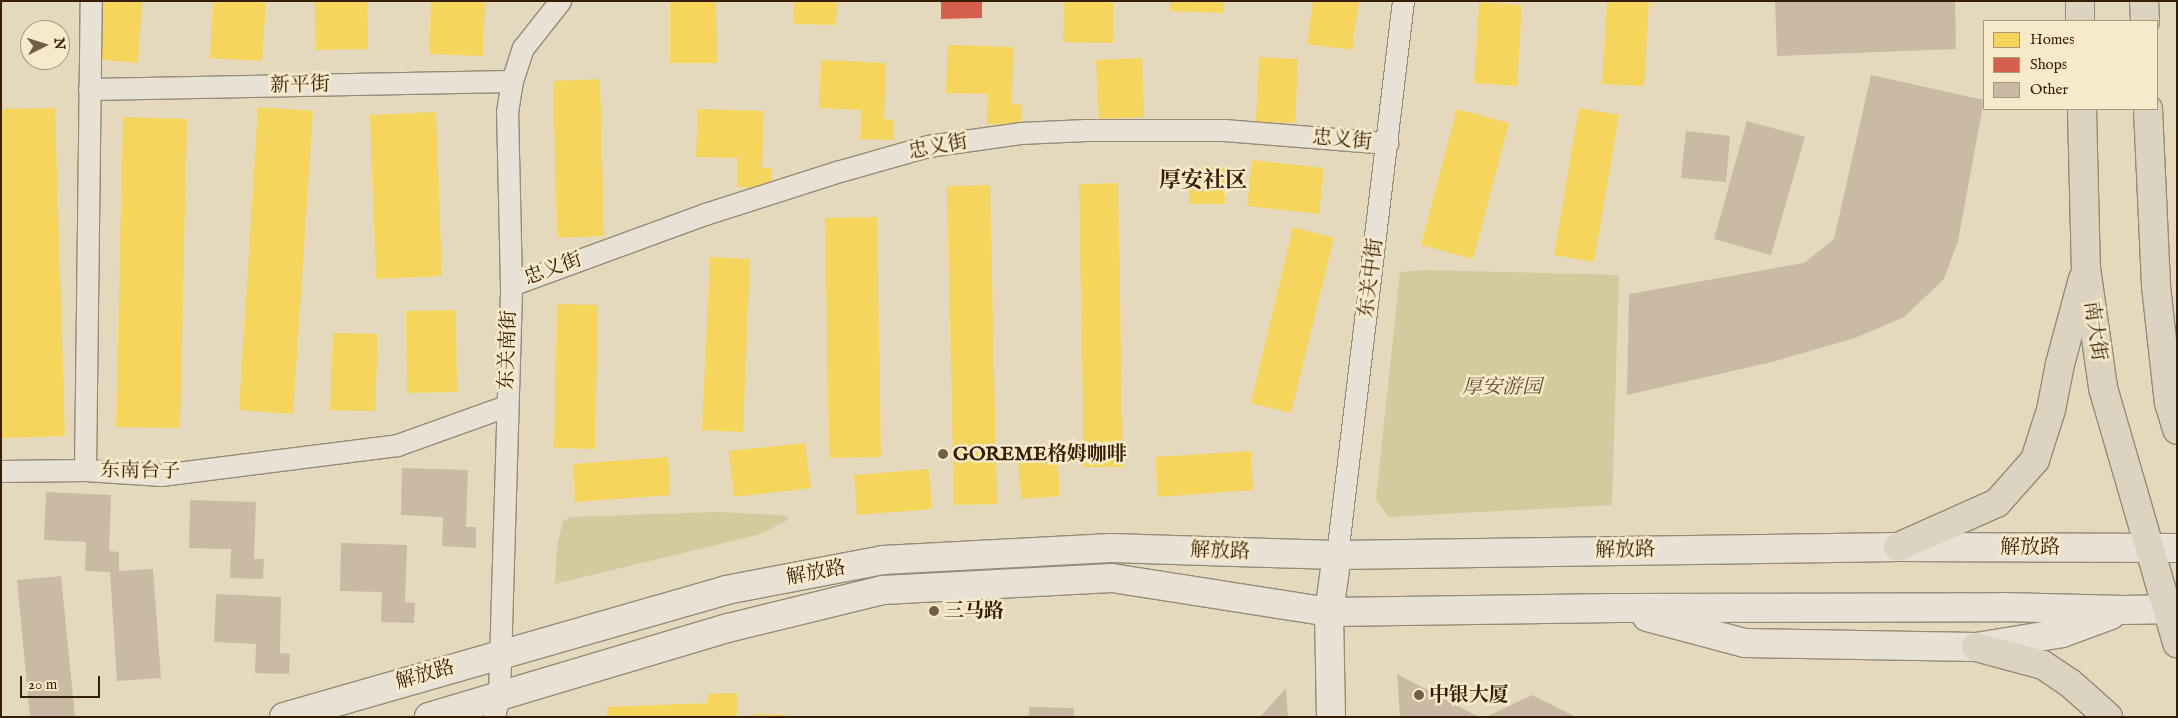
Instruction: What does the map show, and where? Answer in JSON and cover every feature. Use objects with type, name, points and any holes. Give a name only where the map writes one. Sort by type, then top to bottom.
[{"type":"main road","points":[[2080,1],[2080,20]]},
{"type":"main road","points":[[2144,1],[2145,20]]},
{"type":"main road","name":"南大街","points":[[2082,110],[2086,268],[2103,388],[2148,547],[2173,609],[2177,643]]},
{"type":"main road","points":[[2148,110],[2156,286],[2169,403],[2177,430]]},
{"type":"main road","points":[[1898,548],[1997,503],[2035,460],[2051,410],[2060,364],[2086,268]]},
{"type":"main road","points":[[2156,286],[2177,316]]},
{"type":"main road","name":"解放路","points":[[284,717],[500,653],[726,590],[883,560],[1111,548],[1337,555],[1898,548],[2177,548]]},
{"type":"main road","points":[[1331,717],[1329,612],[1337,555]]},
{"type":"main road","name":"解放路","points":[[429,717],[497,706],[728,628],[884,590],[1112,578],[1329,612],[1616,608],[2004,607],[2123,610],[2173,609]]},
{"type":"main road","points":[[1616,608],[1745,644],[1976,647],[2062,633],[2123,610]]},
{"type":"main road","points":[[1976,647],[2043,665],[2070,683],[2108,717]]},
{"type":"street","name":"东南台子","points":[[91,1],[85,470],[161,475],[398,445],[506,406]]},
{"type":"street","name":"东关南街","points":[[497,706],[510,285],[507,112],[512,81],[524,48],[560,1]]},
{"type":"street","name":"东关中街","points":[[1337,555],[1403,1]]},
{"type":"street","name":"新平街","points":[[89,89],[512,81]]},
{"type":"street","name":"忠义街","points":[[510,285],[705,214],[840,170],[928,146],[1020,133],[1086,130],[1224,130],[1387,144]]},
{"type":"street","points":[[1,471],[85,470]]},
{"type":"green space","name":"厚安游园","points":[[1424,270],[1619,275],[1612,505],[1388,517],[1376,499],[1400,272]]},
{"type":"green space","points":[[716,512],[779,515],[791,518],[761,534],[555,584],[557,546],[563,521],[571,517]]},
{"type":"building: Homes","points":[[95,1],[142,1],[138,63],[91,59]]},
{"type":"building: Homes","points":[[213,1],[266,1],[262,61],[210,58]]},
{"type":"building: Homes","points":[[315,1],[367,1],[368,49],[316,50]]},
{"type":"building: Homes","points":[[431,1],[485,1],[483,56],[429,54]]},
{"type":"building: Homes","points":[[670,1],[716,1],[717,63],[670,63]]},
{"type":"building: Homes","points":[[794,1],[837,1],[836,25],[793,24]]},
{"type":"building: Homes","points":[[1064,1],[1114,1],[1113,43],[1063,42]]},
{"type":"building: Homes","points":[[1171,1],[1224,1],[1223,13],[1170,11]]},
{"type":"building: Homes","points":[[1313,1],[1359,1],[1352,50],[1307,44]]},
{"type":"building: Homes","points":[[1607,1],[1649,1],[1644,86],[1602,84]]},
{"type":"building: Homes","points":[[1479,2],[1522,5],[1517,86],[1474,83]]},
{"type":"building: Homes","points":[[948,45],[1013,47],[1012,104],[1022,105],[1021,125],[987,124],[988,94],[946,93]]},
{"type":"building: Homes","points":[[1259,57],[1298,59],[1295,123],[1256,122]]},
{"type":"building: Homes","points":[[1142,58],[1144,117],[1099,119],[1096,60]]},
{"type":"building: Homes","points":[[821,60],[886,63],[884,119],[894,120],[893,140],[860,139],[861,110],[819,108]]},
{"type":"building: Homes","points":[[600,79],[604,236],[557,238],[553,81]]},
{"type":"building: Homes","points":[[258,107],[313,111],[293,414],[239,410]]},
{"type":"building: Homes","points":[[55,108],[65,436],[2,438],[1,109]]},
{"type":"building: Homes","points":[[1579,108],[1619,115],[1594,262],[1554,255]]},
{"type":"building: Homes","points":[[698,109],[764,111],[762,168],[772,168],[771,188],[738,187],[738,158],[696,157]]},
{"type":"building: Homes","points":[[1457,109],[1509,123],[1473,259],[1421,245]]},
{"type":"building: Homes","points":[[436,112],[442,276],[376,279],[370,115]]},
{"type":"building: Homes","points":[[123,117],[187,119],[180,428],[116,427]]},
{"type":"building: Homes","points":[[1252,160],[1324,168],[1319,214],[1247,206]]},
{"type":"building: Homes","points":[[1225,167],[1225,204],[1189,204],[1189,168]]},
{"type":"building: Homes","points":[[1118,183],[1123,467],[1084,467],[1079,184]]},
{"type":"building: Homes","points":[[990,185],[997,504],[954,505],[947,186]]},
{"type":"building: Homes","points":[[877,217],[881,457],[829,458],[825,218]]},
{"type":"building: Homes","points":[[1293,227],[1334,238],[1291,413],[1251,403]]},
{"type":"building: Homes","points":[[710,257],[750,259],[743,432],[702,430]]},
{"type":"building: Homes","points":[[557,304],[598,305],[595,449],[554,448]]},
{"type":"building: Homes","points":[[456,310],[457,392],[407,393],[406,311]]},
{"type":"building: Homes","points":[[333,333],[378,334],[375,411],[330,410]]},
{"type":"building: Homes","points":[[805,443],[811,488],[734,497],[729,451]]},
{"type":"building: Homes","points":[[1251,451],[1253,490],[1158,497],[1155,457]]},
{"type":"building: Homes","points":[[1057,454],[1060,496],[1021,499],[1018,457]]},
{"type":"building: Homes","points":[[668,457],[670,495],[575,502],[573,464]]},
{"type":"building: Homes","points":[[929,469],[932,509],[857,515],[854,475]]},
{"type":"building: Homes","points":[[737,693],[737,717],[607,717],[607,707],[708,703],[708,694]]},
{"type":"building: Homes","points":[[754,714],[788,715],[788,717],[754,717]]},
{"type":"building: Shops","points":[[941,1],[982,1],[982,18],[941,19]]},
{"type":"building: Other","points":[[1775,1],[1955,1],[1956,49],[1777,56]]},
{"type":"building: Other","points":[[1871,75],[1983,100],[1958,241],[1944,279],[1904,317],[1855,338],[1772,362],[1627,395],[1629,294],[1804,263],[1834,239]]},
{"type":"building: Other","points":[[1747,121],[1805,137],[1771,255],[1714,239]]},
{"type":"building: Other","points":[[1686,131],[1730,136],[1726,182],[1681,178]]},
{"type":"building: Other","points":[[402,468],[468,470],[466,527],[476,527],[476,548],[442,546],[443,517],[401,515]]},
{"type":"building: Other","points":[[46,492],[111,495],[109,551],[119,552],[119,571],[153,569],[161,678],[117,681],[110,572],[85,571],[86,542],[44,540]]},
{"type":"building: Other","points":[[190,500],[256,502],[254,559],[264,559],[263,579],[230,578],[231,549],[189,548]]},
{"type":"building: Other","points":[[341,543],[407,545],[405,602],[415,603],[414,623],[381,622],[382,592],[340,591]]},
{"type":"building: Other","points":[[61,576],[75,717],[30,717],[17,580]]},
{"type":"building: Other","points":[[216,594],[281,597],[280,653],[290,654],[289,674],[255,673],[256,644],[214,642]]},
{"type":"building: Other","name":"中银大厦","points":[[1397,674],[1479,717],[1400,717]]},
{"type":"building: Other","points":[[1286,688],[1288,717],[1260,717]]},
{"type":"building: Other","name":"中银大厦","points":[[1532,695],[1576,717],[1486,717]]},
{"type":"building: Other","points":[[1029,707],[1074,708],[1074,717],[1029,717]]},
{"type":"place","name":"GOREME格姆咖啡","points":[[943,454]]},
{"type":"place","name":"三马路","points":[[934,611]]},
{"type":"place","name":"中银大厦","points":[[1419,695]]},
{"type":"district","name":"厚安社区","points":[[1203,182]]}]
